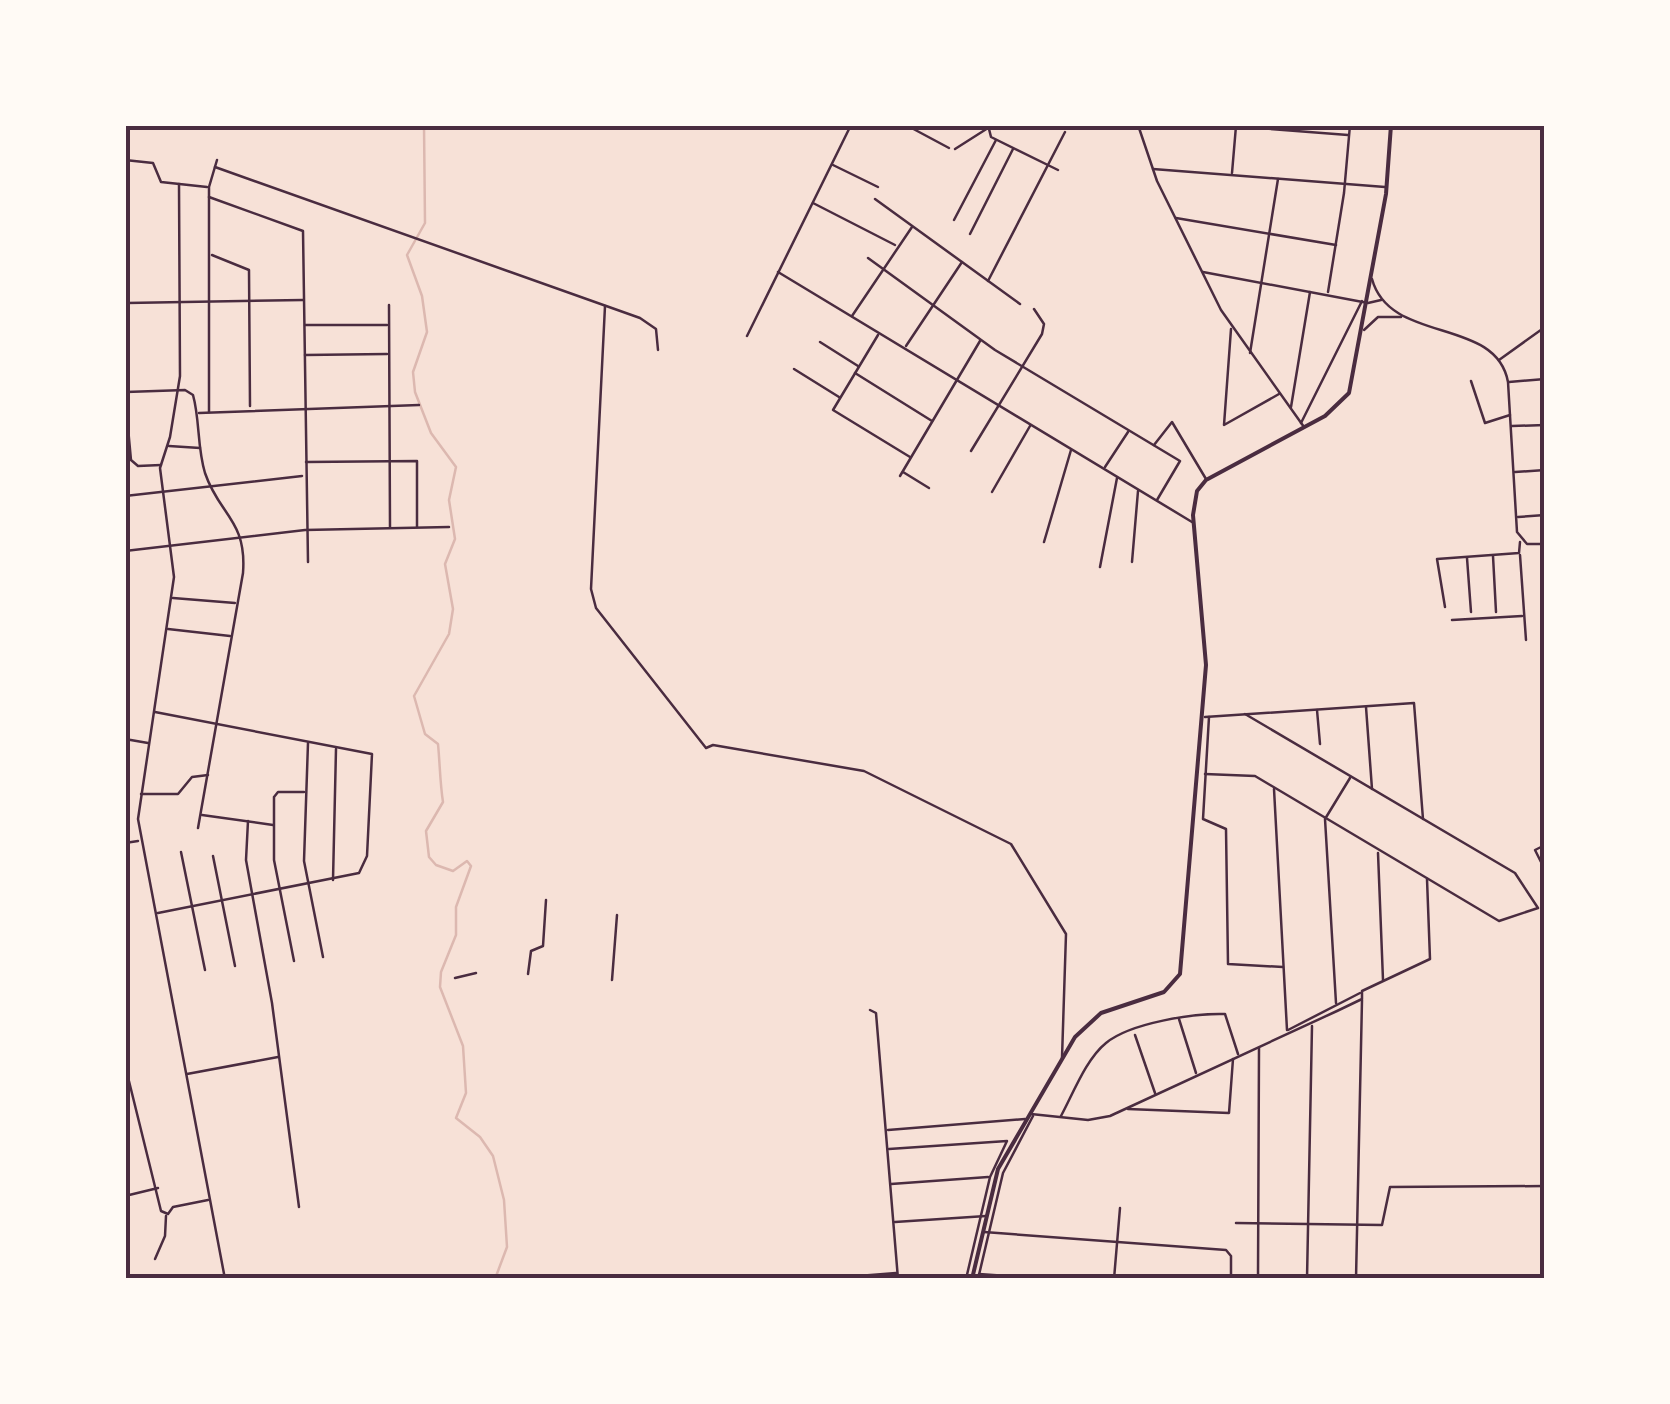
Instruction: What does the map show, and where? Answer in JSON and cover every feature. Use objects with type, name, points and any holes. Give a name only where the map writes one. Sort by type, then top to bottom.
[{"type":"street","points":[[747,336],[851,125]]},
{"type":"street","points":[[906,125],[952,148],[988,126],[996,140],[1058,170]]},
{"type":"street","points":[[1138,125],[1152,169],[1231,328],[1303,425]]},
{"type":"street","points":[[1220,125],[1349,135]]},
{"type":"street","points":[[1328,293],[1346,184],[1350,125]]},
{"type":"street","points":[[1303,425],[1365,301],[1372,279],[1391,125]]},
{"type":"street","points":[[1232,175],[1236,126]]},
{"type":"street","points":[[988,281],[1064,132]]},
{"type":"street","points":[[954,220],[996,140]]},
{"type":"street","points":[[970,234],[1013,149]]},
{"type":"street","points":[[161,465],[138,466],[132,462],[125,406],[126,160],[153,163],[158,181],[209,187]]},
{"type":"street","points":[[209,412],[209,187],[217,160]]},
{"type":"street","points":[[832,164],[878,187]]},
{"type":"street","points":[[215,167],[652,324],[658,350]]},
{"type":"street","points":[[1152,169],[1386,187]]},
{"type":"street","points":[[1250,354],[1278,179]]},
{"type":"street","points":[[179,184],[178,390],[161,465],[171,598],[139,794],[141,841],[225,1279]]},
{"type":"street","points":[[209,198],[302,230],[308,562]]},
{"type":"street","points":[[876,199],[1020,304]]},
{"type":"street","points":[[812,202],[897,246]]},
{"type":"street","points":[[1175,218],[1336,245]]},
{"type":"street","points":[[852,316],[912,226]]},
{"type":"street","points":[[210,254],[248,268],[250,408]]},
{"type":"street","points":[[868,258],[981,340],[1180,461],[1157,500]]},
{"type":"street","points":[[905,348],[962,262]]},
{"type":"street","points":[[778,272],[1193,522]]},
{"type":"street","points":[[1202,272],[1365,301],[1381,300]]},
{"type":"street","points":[[1372,279],[1381,300],[1402,318]]},
{"type":"street","points":[[1291,409],[1310,290]]},
{"type":"street","points":[[126,303],[303,300]]},
{"type":"street","points":[[1283,967],[1228,964],[1226,829],[1203,820],[1206,647],[1193,522],[1196,494],[1206,480],[1347,397],[1364,330],[1365,301]]},
{"type":"street","points":[[389,305],[390,529]]},
{"type":"street","points":[[604,306],[591,589],[596,608],[706,748],[713,745],[869,772],[1012,845],[1066,934],[1062,1058]]},
{"type":"street","points":[[970,451],[1042,334],[1044,324],[1034,309]]},
{"type":"street","points":[[1367,312],[1377,318],[1402,318],[1476,344],[1499,360],[1508,382],[1526,640]]},
{"type":"street","points":[[1364,330],[1377,318]]},
{"type":"street","points":[[304,325],[389,325]]},
{"type":"street","points":[[1499,360],[1545,327]]},
{"type":"street","points":[[1231,328],[1224,426],[1279,394]]},
{"type":"street","points":[[880,332],[833,410],[910,458]]},
{"type":"street","points":[[929,488],[901,474],[981,340]]},
{"type":"street","points":[[820,342],[859,367]]},
{"type":"street","points":[[304,355],[389,354]]},
{"type":"street","points":[[794,369],[840,398]]},
{"type":"street","points":[[855,374],[933,422]]},
{"type":"street","points":[[1508,382],[1545,379]]},
{"type":"street","points":[[1471,381],[1485,423],[1510,416]]},
{"type":"street","points":[[126,392],[178,390],[193,396],[200,448],[211,486],[242,536],[243,570],[198,828]]},
{"type":"street","points":[[197,413],[250,408],[418,406]]},
{"type":"street","points":[[1154,445],[1172,422],[1206,480]]},
{"type":"street","points":[[992,492],[1031,424]]},
{"type":"street","points":[[1510,426],[1545,424]]},
{"type":"street","points":[[1104,468],[1129,430]]},
{"type":"street","points":[[168,446],[200,448]]},
{"type":"street","points":[[1044,542],[1072,449]]},
{"type":"street","points":[[305,462],[417,461],[417,529]]},
{"type":"street","points":[[1513,472],[1545,470]]},
{"type":"street","points":[[125,496],[305,476]]},
{"type":"street","points":[[1100,568],[1117,476]]},
{"type":"street","points":[[1132,562],[1138,489]]},
{"type":"street","points":[[1516,517],[1545,515]]},
{"type":"street","points":[[125,550],[305,530],[448,527]]},
{"type":"street","points":[[1522,540],[1545,544],[1545,552]]},
{"type":"street","points":[[1445,607],[1436,560],[1520,553]]},
{"type":"street","points":[[1493,555],[1496,612]]},
{"type":"street","points":[[1467,556],[1471,612]]},
{"type":"street","points":[[171,598],[236,604]]},
{"type":"street","points":[[1452,620],[1524,616]]},
{"type":"street","points":[[166,629],[230,636]]},
{"type":"street","points":[[1206,717],[1415,703],[1423,820]]},
{"type":"street","points":[[1366,706],[1372,790]]},
{"type":"street","points":[[1317,709],[1320,744]]},
{"type":"street","points":[[154,712],[372,754],[366,862],[356,874],[156,914]]},
{"type":"street","points":[[1205,774],[1245,773],[1502,922],[1538,908],[1516,874],[1245,714]]},
{"type":"street","points":[[985,1232],[983,1216],[1030,1115],[1062,1058],[1093,1018],[1162,994],[1180,974],[1206,717]]},
{"type":"street","points":[[125,739],[148,743]]},
{"type":"street","points":[[308,741],[308,885],[323,957]]},
{"type":"street","points":[[334,880],[336,748]]},
{"type":"street","points":[[139,794],[178,794],[192,777],[208,774]]},
{"type":"street","points":[[1336,1003],[1326,819],[1350,778]]},
{"type":"street","points":[[1274,788],[1287,1031]]},
{"type":"street","points":[[294,961],[280,890],[274,825],[276,794],[306,792]]},
{"type":"street","points":[[201,814],[274,825]]},
{"type":"street","points":[[248,821],[245,853],[280,1057],[299,1207]]},
{"type":"street","points":[[125,843],[141,841]]},
{"type":"street","points":[[1545,845],[1535,850],[1545,870]]},
{"type":"street","points":[[1378,850],[1383,982]]},
{"type":"street","points":[[181,852],[205,970]]},
{"type":"street","points":[[213,856],[236,966]]},
{"type":"street","points":[[887,1130],[1030,1115],[1097,1119],[1126,1110],[1430,959],[1427,879]]},
{"type":"street","points":[[528,974],[531,951],[542,946],[546,900]]},
{"type":"street","points":[[612,980],[617,915]]},
{"type":"street","points":[[455,978],[476,973]]},
{"type":"street","points":[[1356,1279],[1362,992]]},
{"type":"street","points":[[1287,1031],[1362,999]]},
{"type":"street","points":[[820,1279],[898,1276],[876,1013],[870,1010]]},
{"type":"street","points":[[1060,1117],[1102,1047],[1178,1016],[1225,1014],[1239,1056]]},
{"type":"street","points":[[1178,1016],[1197,1074]]},
{"type":"street","points":[[1307,1279],[1312,1023]]},
{"type":"street","points":[[1134,1032],[1155,1095]]},
{"type":"street","points":[[1258,1279],[1259,1046]]},
{"type":"street","points":[[186,1075],[280,1057]]},
{"type":"street","points":[[1126,1110],[1229,1114],[1233,1058]]},
{"type":"street","points":[[125,1065],[163,1203],[161,1209],[166,1214]]},
{"type":"street","points":[[973,1277],[995,1189],[1030,1115]]},
{"type":"street","points":[[887,1149],[1006,1140],[990,1177],[973,1277]]},
{"type":"street","points":[[890,1184],[990,1177]]},
{"type":"street","points":[[1236,1223],[1384,1224],[1390,1186],[1545,1186]]},
{"type":"street","points":[[125,1195],[158,1188]]},
{"type":"street","points":[[155,1259],[166,1234],[166,1214],[173,1207],[209,1199]]},
{"type":"street","points":[[163,1203],[173,1207]]},
{"type":"street","points":[[1114,1279],[1120,1208]]},
{"type":"street","points":[[893,1222],[983,1216]]},
{"type":"street","points":[[985,1232],[1230,1252],[1230,1279]]},
{"type":"street","points":[[973,1277],[1051,1279]]},
{"type":"waterway","points":[[424,125],[425,223],[407,255],[422,296],[427,332],[413,372],[415,392],[431,433],[456,467],[449,500],[455,539],[445,564],[453,609],[449,634],[414,696],[425,734],[438,744],[443,802],[426,831],[429,857],[436,865],[453,871],[467,861],[471,866],[456,907],[456,935],[441,972],[440,987],[463,1046],[466,1093],[456,1118],[480,1137],[493,1156],[504,1200],[507,1247],[495,1279]]}]
